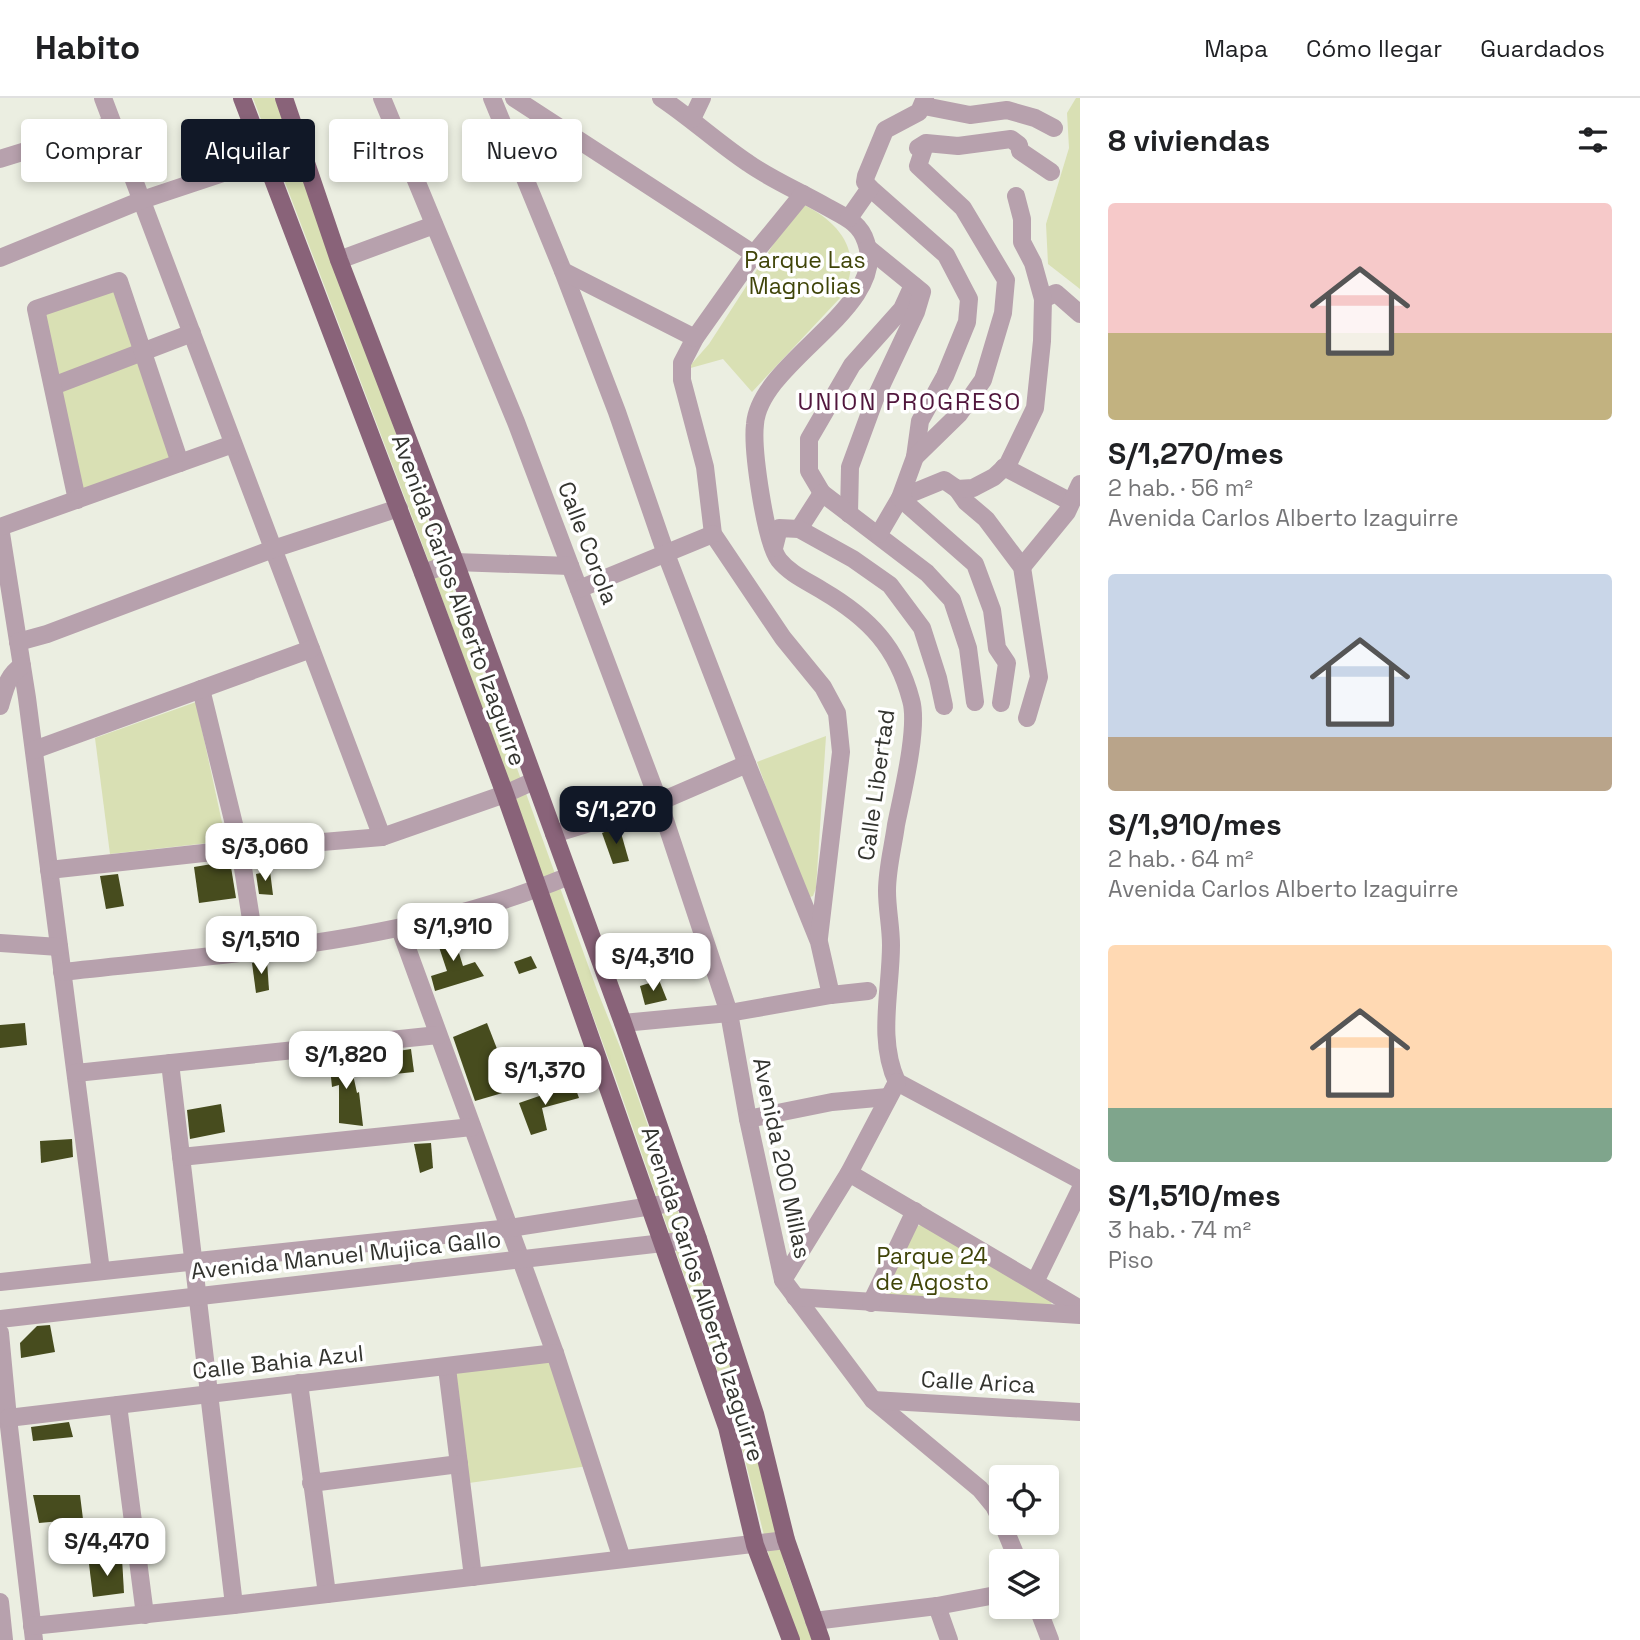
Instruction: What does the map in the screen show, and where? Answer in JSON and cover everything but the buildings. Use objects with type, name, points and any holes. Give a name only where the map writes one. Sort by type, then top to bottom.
[{"type":"main road","name":"Avenida Carlos Alberto Izaguirre","points":[[242,98],[250,119]]},
{"type":"main road","name":"Avenida Carlos Alberto Izaguirre","points":[[284,98],[340,260],[455,562],[623,1023],[755,1414],[786,1540],[821,1640]]},
{"type":"main road","name":"Avenida Carlos Alberto Izaguirre","points":[[274,182],[505,794],[727,1427],[755,1545],[791,1640]]},
{"type":"street","points":[[103,98],[111,119]]},
{"type":"street","name":"Calle Corola","points":[[382,98],[516,422],[659,802],[729,1013]]},
{"type":"street","points":[[492,98],[563,271],[617,412],[666,554],[818,942],[831,995]]},
{"type":"street","points":[[514,98],[754,254]]},
{"type":"street","points":[[660,98],[692,119],[748,164],[849,218],[866,240],[868,248],[922,292],[850,467],[849,514]]},
{"type":"street","points":[[692,119],[702,98]]},
{"type":"street","points":[[879,534],[900,498],[915,457],[920,421],[945,376],[967,322],[969,299],[946,255],[866,182],[885,130],[919,112],[924,102],[970,115],[1007,110],[1035,118],[1054,128]]},
{"type":"street","points":[[915,457],[959,414],[984,380],[1003,313],[1006,280],[962,208],[918,166],[923,151],[918,148],[926,143],[958,146],[1011,139],[1019,145],[1020,151],[1051,172]]},
{"type":"street","points":[[0,159],[21,152]]},
{"type":"street","points":[[135,182],[382,837]]},
{"type":"street","points":[[0,258],[142,201],[198,182]]},
{"type":"street","points":[[849,218],[870,188]]},
{"type":"street","points":[[803,194],[754,254],[695,338],[682,363],[682,380],[705,467],[713,534],[783,638],[823,687],[837,713],[841,752],[818,942]]},
{"type":"street","points":[[957,489],[973,488],[994,477],[1008,464],[1035,408],[1043,299],[1033,263],[1022,242],[1022,219],[1016,196]]},
{"type":"street","points":[[340,260],[434,225]]},
{"type":"street","name":"Calle Libertad","points":[[868,248],[870,260],[860,289],[760,402],[754,424],[758,482],[778,559],[798,576],[854,610],[878,631],[896,660],[911,701],[913,728],[887,891],[891,944],[885,1031],[893,1089]]},
{"type":"street","points":[[563,271],[695,338]]},
{"type":"street","points":[[77,500],[36,309],[119,281],[180,463]]},
{"type":"street","points":[[913,285],[902,309],[852,365],[809,439],[809,471],[822,493],[927,573],[952,600],[968,648],[975,702]]},
{"type":"street","points":[[1043,299],[1056,293],[1080,314]]},
{"type":"street","points":[[53,386],[192,333]]},
{"type":"street","points":[[101,1271],[34,750],[0,527],[233,444]]},
{"type":"street","points":[[1004,467],[1071,502]]},
{"type":"street","points":[[900,498],[944,480],[957,489],[966,502],[986,519],[1022,567],[1038,677],[1027,718]]},
{"type":"street","points":[[1022,567],[1066,512],[1080,484]]},
{"type":"street","points":[[799,529],[822,493]]},
{"type":"street","points":[[900,498],[975,564],[992,610],[998,648],[1007,663],[1001,704]]},
{"type":"street","points":[[18,642],[47,634],[273,549],[399,508]]},
{"type":"street","points":[[774,548],[779,528],[799,529],[853,559],[890,585],[922,628],[944,706]]},
{"type":"street","points":[[579,589],[713,534]]},
{"type":"street","points":[[423,573],[455,562],[570,566]]},
{"type":"street","points":[[34,750],[311,649]]},
{"type":"street","points":[[0,706],[7,681],[16,669],[22,666]]},
{"type":"street","points":[[201,690],[240,849],[256,951]]},
{"type":"street","points":[[554,834],[659,802],[747,764]]},
{"type":"street","points":[[49,870],[382,837],[505,794],[534,781]]},
{"type":"street","points":[[62,972],[256,951],[400,929],[538,889],[569,876]]},
{"type":"street","points":[[400,929],[555,1353],[622,1559]]},
{"type":"street","points":[[0,943],[59,947]]},
{"type":"street","points":[[623,1023],[729,1013],[868,991]]},
{"type":"street","name":"Avenida 200 Millas","points":[[729,1013],[748,1119],[783,1280],[873,1400],[980,1489],[989,1500]]},
{"type":"street","points":[[76,1073],[438,1035]]},
{"type":"street","points":[[170,1063],[234,1605]]},
{"type":"street","points":[[748,1119],[893,1089],[1080,1180]]},
{"type":"street","points":[[783,1280],[849,1173],[893,1089]]},
{"type":"street","points":[[181,1157],[472,1127]]},
{"type":"street","points":[[849,1173],[1080,1308]]},
{"type":"street","points":[[1035,1282],[1080,1190]]},
{"type":"street","name":"Avenida Manuel Mujica Gallo","points":[[0,1282],[510,1228],[684,1201]]},
{"type":"street","points":[[871,1303],[915,1211]]},
{"type":"street","name":"Avenida Manuel Mujica Gallo","points":[[0,1319],[698,1240]]},
{"type":"street","points":[[795,1297],[1080,1315]]},
{"type":"street","points":[[0,1333],[33,1633],[145,1615],[786,1540]]},
{"type":"street","name":"Calle Bahia Azul","points":[[8,1418],[447,1368],[555,1353]]},
{"type":"street","points":[[447,1368],[473,1577]]},
{"type":"street","points":[[299,1383],[327,1594]]},
{"type":"street","name":"Calle Arica","points":[[873,1400],[1080,1412]]},
{"type":"street","points":[[118,1405],[145,1615]]},
{"type":"street","points":[[311,1483],[458,1464]]},
{"type":"street","points":[[814,1621],[937,1606],[989,1596]]},
{"type":"street","points":[[0,1602],[4,1640]]},
{"type":"street","points":[[937,1606],[949,1640]]},
{"type":"street","points":[[1042,1619],[1050,1640]]},
{"type":"green space","points":[[253,98],[275,98],[283,119],[261,119]]},
{"type":"green space","points":[[1076,98],[1080,98],[1080,289],[1048,264],[1046,224],[1069,148],[1067,113]]},
{"type":"green space","points":[[285,182],[305,182],[597,990],[622,1052],[749,1417],[785,1566],[812,1640],[799,1640],[773,1571],[736,1424],[614,1074],[419,535]]},
{"type":"green space","name":"Parque Las Magnolias","points":[[800,203],[827,219],[845,241],[851,268],[840,298],[752,392],[723,359],[687,369],[709,344]]},
{"type":"green space","points":[[116,283],[140,348],[57,381],[39,310]]},
{"type":"green space","points":[[140,357],[174,458],[77,491],[56,390]]},
{"type":"green space","points":[[196,702],[226,841],[110,854],[95,738]]},
{"type":"green space","points":[[826,736],[816,888],[810,897],[804,892],[757,762]]},
{"type":"green space","name":"Parque 24 de Agosto","points":[[923,1224],[1050,1300],[1052,1305],[891,1301],[880,1290],[915,1227]]},
{"type":"green space","points":[[550,1361],[588,1466],[469,1483],[455,1370]]},
{"type":"district","name":"UNION PROGRESO","points":[[910,401]]}]
